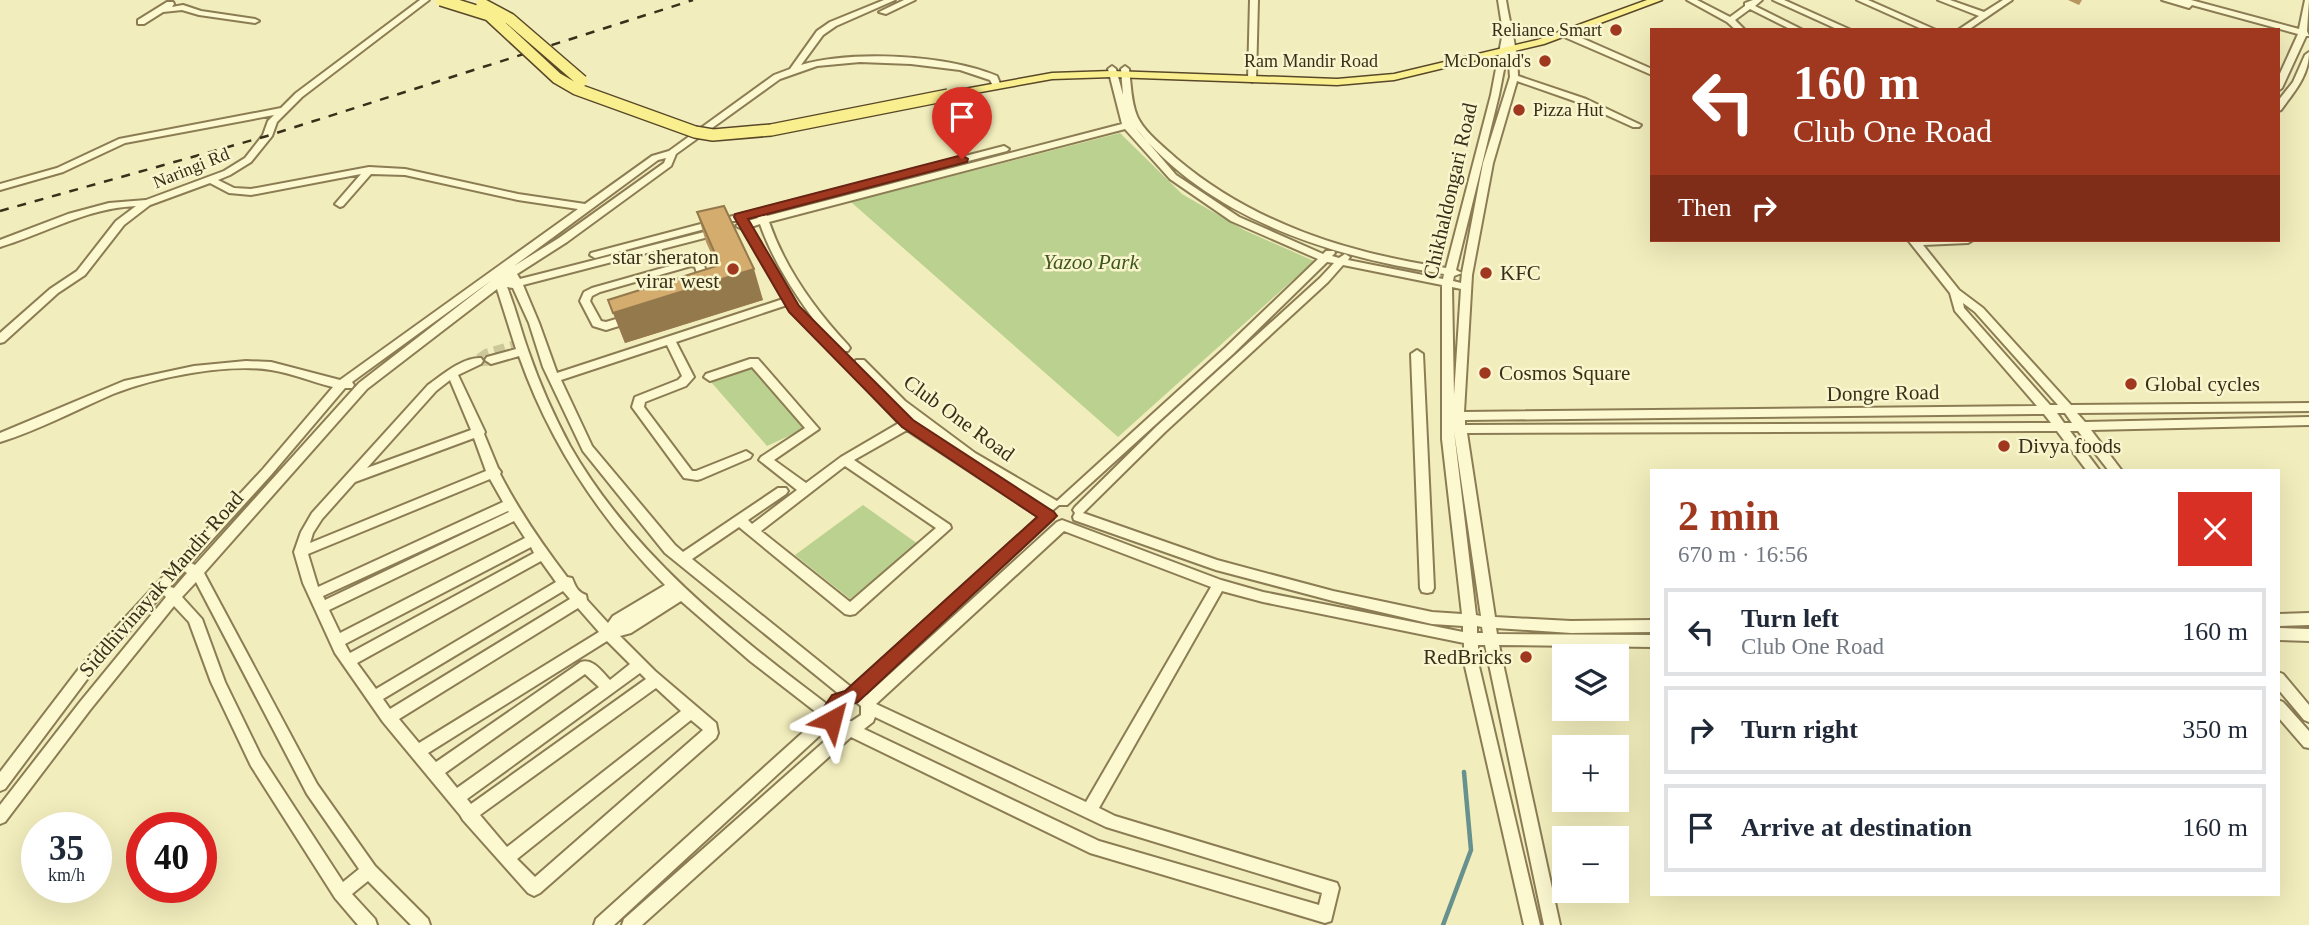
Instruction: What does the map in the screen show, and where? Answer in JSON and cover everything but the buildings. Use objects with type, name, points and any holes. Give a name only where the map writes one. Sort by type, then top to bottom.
[{"type":"main road","name":"Ram Mandir Road","points":[[442,0],[489,15],[557,78],[576,89],[695,132],[713,135],[771,130],[947,91],[1052,76],[1126,72],[1252,75],[1337,82],[1394,78],[1507,44],[1565,34],[1657,0]]},
{"type":"main road","points":[[470,0],[500,11],[519,24],[561,67],[580,80],[705,124],[741,127],[768,124],[947,91]]},
{"type":"main road","points":[[1507,44],[1637,0]]},
{"type":"street","points":[[141,22],[176,0]]},
{"type":"street","points":[[411,0],[424,1]]},
{"type":"street","points":[[793,70],[820,33],[838,22],[891,0]]},
{"type":"street","points":[[820,33],[858,23],[911,0]]},
{"type":"street","points":[[1252,75],[1254,0]]},
{"type":"street","points":[[1502,0],[1507,44]]},
{"type":"street","points":[[1691,0],[1730,20],[1739,28]]},
{"type":"street","points":[[1730,20],[1758,0]]},
{"type":"street","points":[[1777,0],[1842,28]]},
{"type":"street","points":[[1861,0],[1927,28]]},
{"type":"street","points":[[1942,0],[1985,15]]},
{"type":"street","points":[[1965,28],[2008,0]]},
{"type":"street","points":[[2166,0],[2271,28]]},
{"type":"street","points":[[2182,0],[2306,35]]},
{"type":"street","points":[[2280,84],[2306,35],[2309,0]]},
{"type":"street","name":"Naringi Rd","points":[[0,339],[54,291],[81,272],[120,223],[147,203],[210,179],[248,160],[282,111],[317,79],[424,1]]},
{"type":"street","points":[[1748,5],[1795,28]]},
{"type":"street","points":[[166,7],[165,10],[183,7],[200,13],[255,21]]},
{"type":"street","points":[[2280,30],[2306,35]]},
{"type":"street","points":[[1565,34],[1650,71]]},
{"type":"street","name":"Chikhaldongari Road","points":[[1507,44],[1514,76],[1488,163],[1467,281],[1459,423],[1491,639],[1552,925]]},
{"type":"street","name":"Chikhaldongari Road","points":[[1507,44],[1448,278],[1448,439],[1470,620],[1471,662],[1532,925]]},
{"type":"street","points":[[2280,105],[2297,82],[2309,55]]},
{"type":"street","name":"Ram Mandir Road","points":[[499,282],[512,274],[586,207],[655,158],[672,153],[777,78],[793,70],[825,62],[880,62],[968,68],[984,72],[996,82]]},
{"type":"street","points":[[1112,72],[1130,121],[1173,177],[1225,212],[1340,263],[1467,281]]},
{"type":"street","points":[[1126,72],[1130,121],[1208,191],[1296,234],[1349,252],[1448,278]]},
{"type":"street","points":[[1514,76],[1583,101],[1636,125]]},
{"type":"street","points":[[0,187],[60,170],[122,141],[282,111]]},
{"type":"street","points":[[512,274],[743,221],[1130,121]]},
{"type":"street","points":[[512,274],[554,378],[587,447],[670,550],[851,696],[858,696],[869,705],[1112,822],[1331,888],[1325,915],[1096,848],[849,729],[838,727],[831,716],[772,671],[679,589],[652,563],[597,500],[564,445],[523,351],[499,282],[563,240],[668,164],[672,153]]},
{"type":"street","points":[[340,204],[369,170]]},
{"type":"street","points":[[210,179],[232,191],[251,192],[369,170],[405,172],[518,197],[586,207]]},
{"type":"street","points":[[0,244],[64,219],[110,206],[147,203]]},
{"type":"street","name":"Club One Road","points":[[762,216],[791,276],[837,341],[901,404],[971,456],[1055,508]]},
{"type":"street","points":[[512,274],[607,273],[691,263],[699,265],[708,290],[706,294],[600,326],[585,298],[607,273],[670,244],[743,221]]},
{"type":"street","name":"Club One Road","points":[[743,221],[789,301],[907,424],[1055,508],[1073,504],[1079,513],[1216,565],[1333,597],[1432,618],[1571,627],[1650,626]]},
{"type":"street","points":[[1915,242],[1955,292],[1979,310],[2067,408],[2114,469]]},
{"type":"street","points":[[670,244],[679,266]]},
{"type":"street","points":[[602,925],[831,716],[835,705],[851,696],[1238,342],[1335,247]]},
{"type":"street","points":[[630,925],[849,729],[865,722],[869,705],[1062,525],[1071,524],[1152,438],[1349,252]]},
{"type":"street","name":"Siddhivinayak Mandir Road","points":[[0,784],[89,666],[267,472],[342,384],[499,282]]},
{"type":"street","name":"Siddhivinayak Mandir Road","points":[[0,817],[175,596],[363,386],[499,282]]},
{"type":"street","points":[[1955,292],[1959,309],[2046,408],[2092,469]]},
{"type":"street","points":[[554,378],[789,301]]},
{"type":"street","points":[[670,340],[688,377],[682,383],[639,400],[638,407],[688,475],[697,476],[746,455]]},
{"type":"street","points":[[452,373],[495,472],[543,555],[608,633],[711,728],[707,738],[534,888],[468,815],[373,698],[337,641],[318,601],[302,552],[307,532],[432,388],[452,373],[523,351]]},
{"type":"street","points":[[1417,354],[1427,588]]},
{"type":"street","points":[[710,377],[754,362],[813,429],[765,460],[805,489]]},
{"type":"street","points":[[0,439],[46,422],[128,384],[222,366],[258,364],[285,368],[342,384],[363,386]]},
{"type":"street","name":"Dongre Road","points":[[1459,423],[2046,408],[2309,407]]},
{"type":"street","name":"Dongre Road","points":[[1459,423],[2061,427],[2309,421]]},
{"type":"street","points":[[752,531],[845,460],[907,424]]},
{"type":"street","points":[[350,480],[479,432]]},
{"type":"street","points":[[739,520],[850,610],[945,528],[845,460]]},
{"type":"street","points":[[302,552],[495,472]]},
{"type":"street","points":[[682,559],[782,491]]},
{"type":"street","name":"Club One Road","points":[[1055,508],[1053,522],[1219,585],[1263,597],[1470,639],[1650,641]]},
{"type":"street","points":[[318,601],[514,509]]},
{"type":"street","points":[[337,641],[533,540]]},
{"type":"street","points":[[348,661],[543,555]]},
{"type":"street","points":[[181,564],[197,572],[312,789],[369,871],[422,925]]},
{"type":"street","points":[[373,698],[567,582]]},
{"type":"street","points":[[1089,811],[1219,585]]},
{"type":"street","points":[[160,586],[175,596],[195,619],[218,682],[256,761],[341,893],[369,925]]},
{"type":"street","points":[[417,752],[608,633],[626,629],[679,589]]},
{"type":"street","points":[[388,718],[580,599]]},
{"type":"street","points":[[2280,620],[2309,619]]},
{"type":"street","points":[[2280,634],[2309,635]]},
{"type":"street","points":[[455,799],[640,665]]},
{"type":"street","points":[[434,772],[586,666],[609,688]]},
{"type":"street","points":[[468,815],[656,680]]},
{"type":"street","points":[[2280,680],[2309,716]]},
{"type":"street","points":[[2280,708],[2309,742]]},
{"type":"street","points":[[506,859],[691,712]]},
{"type":"street","points":[[341,893],[369,871]]},
{"type":"green space","name":"Yazoo Park","points":[[1120,133],[1182,194],[1244,230],[1314,261],[1118,437],[851,202]]},
{"type":"green space","points":[[752,366],[806,428],[767,446],[711,382]]},
{"type":"green space","points":[[863,505],[918,544],[850,599],[795,555]]},
{"type":"waterway","points":[[1443,925],[1471,850],[1464,772]]},
{"type":"tunnel","points":[[491,360],[477,361],[487,354],[521,344]]},
{"type":"railway","points":[[0,211],[267,136],[693,0]]},
{"type":"place","name":"Reliance Smart","points":[[1616,30]]},
{"type":"place","name":"McDonald's","points":[[1545,61]]},
{"type":"place","name":"Pizza Hut","points":[[1519,110]]},
{"type":"place","name":"star sheraton virar west","points":[[733,269]]},
{"type":"place","name":"KFC","points":[[1486,273]]},
{"type":"place","name":"Cosmos Square","points":[[1485,373]]},
{"type":"place","name":"Global cycles","points":[[2131,384]]},
{"type":"place","name":"Divya foods","points":[[2004,446]]},
{"type":"place","name":"RedBricks","points":[[1526,657]]},
{"type":"route","points":[[832,720],[832,710],[839,701],[851,696],[1048,516],[907,424],[794,309],[740,217],[962,159]]}]
